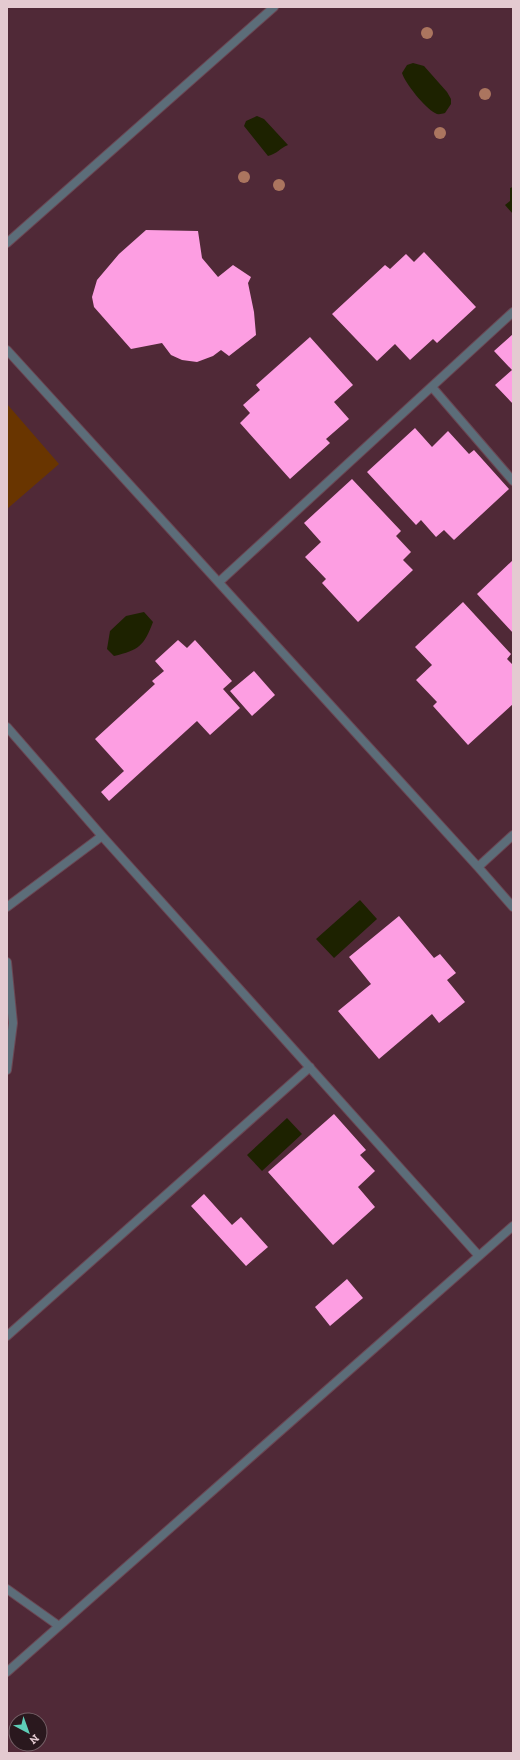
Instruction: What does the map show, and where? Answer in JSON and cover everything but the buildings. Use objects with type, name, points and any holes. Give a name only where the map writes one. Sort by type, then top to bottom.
[{"type":"street","points":[[7,243],[274,7]]},
{"type":"street","points":[[219,582],[513,312]]},
{"type":"street","points":[[7,350],[478,867],[513,908]]},
{"type":"street","points":[[432,387],[513,481]]},
{"type":"street","points":[[7,727],[102,836],[479,1256]]},
{"type":"street","points":[[478,867],[513,835]]},
{"type":"street","points":[[7,907],[102,836]]},
{"type":"street","points":[[7,962],[13,1023],[7,1070]]},
{"type":"street","points":[[7,1336],[310,1067]]},
{"type":"street","points":[[7,1672],[513,1226]]},
{"type":"street","points":[[7,1589],[59,1626]]},
{"type":"shaded area","points":[[413,63],[424,66],[447,92],[451,99],[451,104],[445,113],[437,114],[431,110],[421,101],[407,83],[402,73],[407,65]]},
{"type":"shaded area","points":[[257,116],[264,119],[288,145],[268,156],[244,126],[246,121]]},
{"type":"shaded area","points":[[513,187],[513,214],[505,205],[510,201],[510,188]]},
{"type":"shaded area","points":[[7,404],[59,464],[7,509]]},
{"type":"shaded area","points":[[144,612],[153,622],[147,637],[140,646],[135,649],[114,656],[107,649],[110,631],[126,616]]},
{"type":"shaded area","points":[[360,900],[377,919],[334,958],[316,939]]},
{"type":"shaded area","points":[[287,1118],[302,1134],[262,1171],[247,1155]]}]
